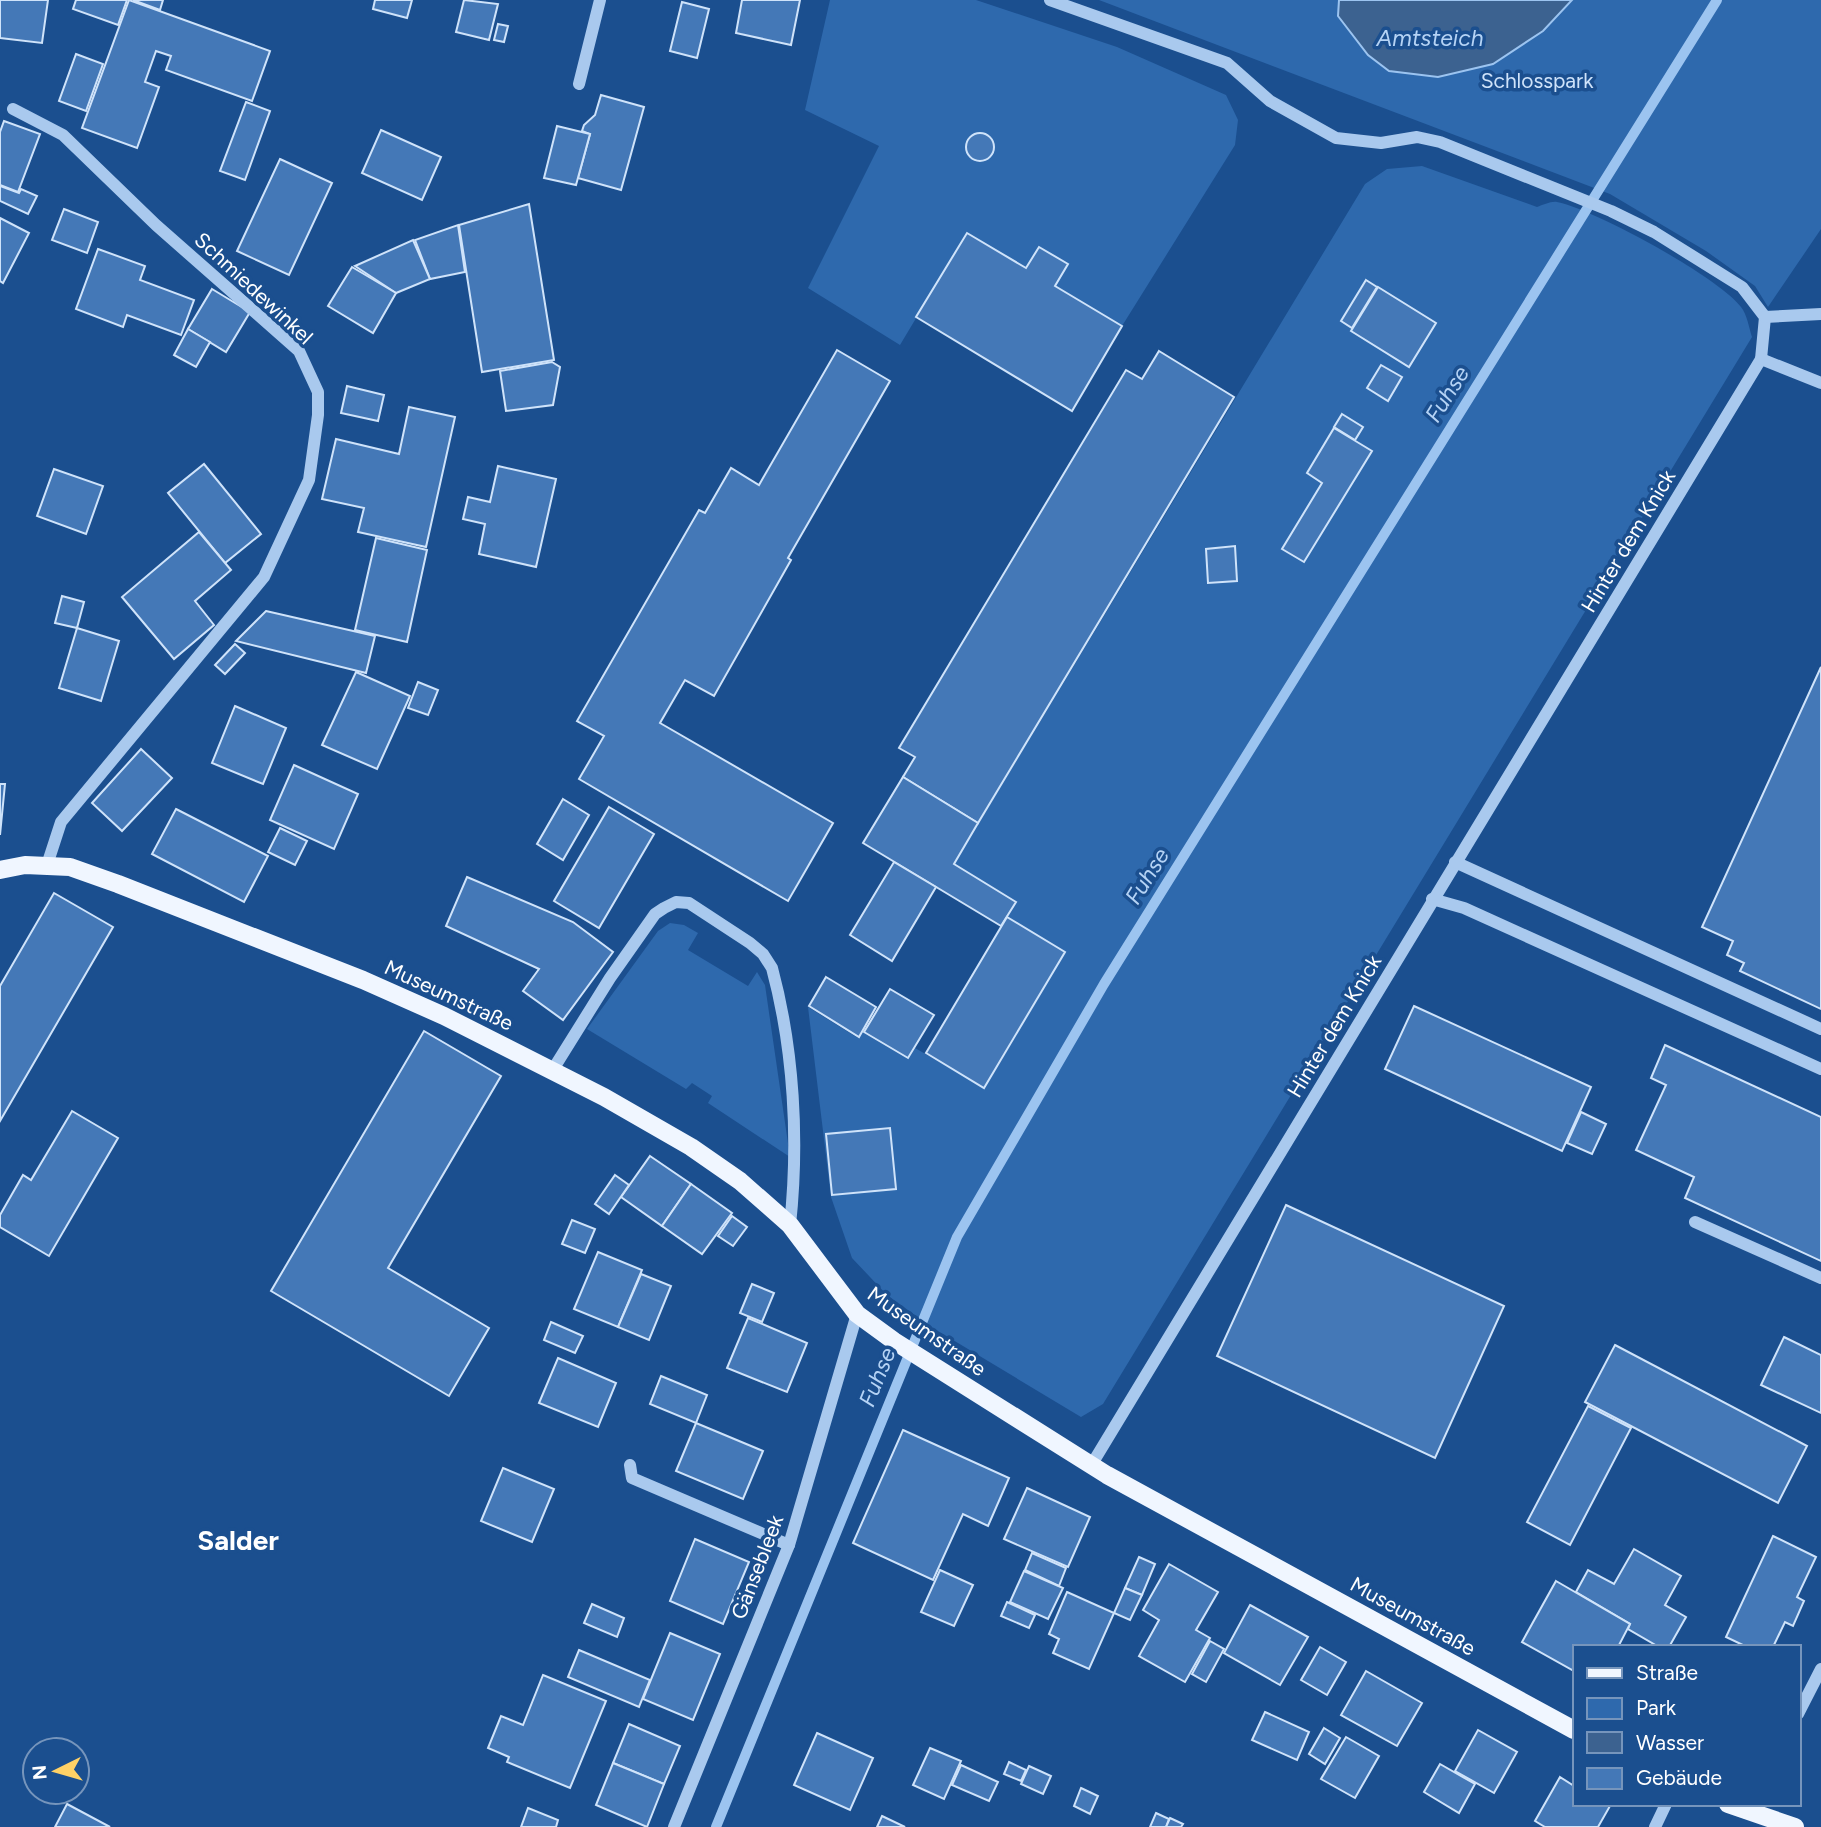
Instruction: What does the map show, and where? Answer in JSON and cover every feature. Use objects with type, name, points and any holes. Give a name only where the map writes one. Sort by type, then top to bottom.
[{"type":"main road","name":"Museumstraße","points":[[0,870],[47,865],[70,867],[118,884],[363,980],[444,1016],[552,1071],[691,1147],[740,1181],[790,1225],[857,1314],[894,1341],[1092,1464],[1573,1729]]},
{"type":"main road","points":[[1737,1806],[1755,1810],[1796,1827]]},
{"type":"street","points":[[579,84],[600,0]]},
{"type":"street","points":[[1050,0],[1227,64],[1270,101],[1336,138],[1381,142],[1417,137],[1440,142],[1611,211],[1654,232],[1742,287],[1765,317],[1821,314]]},
{"type":"street","name":"Schmiedewinkel","points":[[13,108],[64,135],[156,225],[299,351],[318,392],[318,415],[309,480],[264,577],[61,822],[47,865]]},
{"type":"street","name":"Hinter dem Knick","points":[[1092,1464],[1761,359],[1765,317]]},
{"type":"street","points":[[1761,359],[1821,383]]},
{"type":"street","points":[[1455,862],[1821,1029]]},
{"type":"street","points":[[1433,899],[1464,908],[1821,1069]]},
{"type":"street","points":[[552,1071],[610,978],[655,914],[676,902],[689,903],[750,943],[763,954],[772,968],[790,1078],[796,1171],[790,1225]]},
{"type":"street","points":[[1695,1222],[1821,1278]]},
{"type":"street","name":"Gänsebleek","points":[[674,1827],[789,1545],[857,1314]]},
{"type":"street","points":[[630,1465],[632,1478],[789,1545]]},
{"type":"street","points":[[1800,1710],[1821,1669]]},
{"type":"street","points":[[1655,1827],[1665,1806]]},
{"type":"green space","points":[[830,0],[976,0],[1117,47],[1226,95],[1238,120],[1235,145],[1122,326],[1055,286],[1067,264],[1039,247],[1026,268],[967,233],[900,345],[808,288],[879,146],[805,110]]},
{"type":"green space","name":"Schlosspark","points":[[1099,0],[1821,0],[1821,229],[1768,307],[1755,286],[1706,251],[1610,194]]},
{"type":"green space","points":[[1422,166],[1537,207],[1555,202],[1575,208],[1655,246],[1728,294],[1743,310],[1752,337],[1103,1404],[1081,1417],[933,1328],[887,1295],[852,1258],[831,1197],[808,1007],[858,1038],[862,1032],[908,1059],[915,1048],[985,1088],[1065,953],[1007,917],[1016,901],[954,864],[1365,184],[1387,169]]},
{"type":"green space","points":[[670,923],[684,925],[698,933],[688,950],[748,986],[757,972],[765,985],[790,1157],[708,1103],[712,1096],[692,1083],[686,1089],[587,1029],[658,931]]},
{"type":"water","name":"Amtsteich","points":[[1339,0],[1572,0],[1543,31],[1493,64],[1438,77],[1389,71],[1368,55],[1338,16]]},
{"type":"building","points":[[0,0],[48,0],[42,43],[0,38]]},
{"type":"building","points":[[76,0],[127,0],[118,25],[73,9]]},
{"type":"building","points":[[129,0],[270,51],[252,101],[166,70],[171,56],[156,51],[145,82],[159,87],[137,148],[82,128]]},
{"type":"building","points":[[133,0],[163,0],[160,10]]},
{"type":"building","points":[[375,0],[412,0],[407,18],[373,9]]},
{"type":"building","points":[[464,0],[498,4],[489,40],[456,32]]},
{"type":"building","points":[[742,0],[800,0],[791,45],[736,33]]},
{"type":"building","points":[[682,2],[709,9],[697,58],[670,51]]},
{"type":"building","points":[[498,24],[508,26],[504,42],[494,40]]},
{"type":"building","points":[[76,54],[103,64],[86,111],[59,101]]},
{"type":"building","points":[[601,95],[644,107],[621,190],[578,178],[590,134],[582,131],[584,125],[595,115]]},
{"type":"building","points":[[246,102],[270,111],[245,180],[220,171]]},
{"type":"building","points":[[4,121],[40,134],[18,192],[0,185],[0,132]]},
{"type":"building","points":[[557,126],[590,134],[576,185],[544,178]]},
{"type":"building","points":[[381,130],[441,157],[422,200],[362,173]]},
{"type":"building","points":[[980,133],[990,137],[994,147],[990,157],[980,161],[970,157],[966,147],[970,137]]},
{"type":"building","points":[[280,159],[332,183],[289,275],[237,251]]},
{"type":"building","points":[[0,186],[19,193],[21,189],[37,196],[28,214],[0,201]]},
{"type":"building","points":[[529,204],[554,360],[482,372],[459,225]]},
{"type":"building","points":[[64,209],[98,222],[87,253],[52,240]]},
{"type":"building","points":[[0,218],[29,233],[3,283],[0,281]]},
{"type":"building","points":[[458,225],[465,272],[430,279],[415,240]]},
{"type":"building","points":[[967,233],[1026,268],[1039,247],[1068,264],[1055,286],[1122,326],[1072,411],[916,317]]},
{"type":"building","points":[[413,240],[430,279],[396,293],[355,266]]},
{"type":"building","points":[[98,249],[145,266],[140,280],[194,300],[181,335],[127,315],[123,327],[76,309]]},
{"type":"building","points":[[352,267],[396,293],[373,333],[328,306]]},
{"type":"building","points":[[1366,280],[1377,287],[1352,328],[1341,321]]},
{"type":"building","points":[[1378,287],[1436,323],[1409,367],[1351,331]]},
{"type":"building","points":[[212,289],[250,312],[226,352],[188,329]]},
{"type":"building","points":[[188,329],[210,342],[196,367],[174,355]]},
{"type":"building","points":[[837,350],[890,381],[788,558],[791,560],[714,696],[685,680],[660,723],[833,823],[788,901],[579,779],[604,736],[577,721],[699,510],[705,513],[731,468],[759,485]]},
{"type":"building","points":[[1159,351],[1234,397],[978,823],[903,777],[915,757],[899,748],[1126,370],[1142,379]]},
{"type":"building","points":[[552,362],[560,367],[553,405],[506,411],[500,371]]},
{"type":"building","points":[[1381,365],[1402,377],[1388,401],[1367,388]]},
{"type":"building","points":[[347,386],[384,395],[378,421],[341,413]]},
{"type":"building","points":[[409,407],[455,417],[426,547],[358,532],[364,508],[322,499],[336,439],[399,454]]},
{"type":"building","points":[[1342,414],[1363,427],[1355,440],[1334,427]]},
{"type":"building","points":[[1334,428],[1372,451],[1304,562],[1282,549],[1322,483],[1307,473]]},
{"type":"building","points":[[204,464],[261,534],[225,563],[168,493]]},
{"type":"building","points":[[498,466],[556,479],[536,567],[479,554],[485,524],[463,519],[468,497],[490,502]]},
{"type":"building","points":[[54,469],[103,486],[86,534],[37,516]]},
{"type":"building","points":[[199,532],[231,570],[195,601],[214,625],[174,659],[122,597]]},
{"type":"building","points":[[376,538],[427,550],[407,642],[355,630]]},
{"type":"building","points":[[1235,546],[1237,581],[1208,583],[1206,549]]},
{"type":"building","points":[[62,596],[84,602],[77,628],[55,623]]},
{"type":"building","points":[[266,611],[375,636],[366,673],[236,641]]},
{"type":"building","points":[[77,628],[119,641],[101,701],[59,688]]},
{"type":"building","points":[[235,644],[245,653],[225,674],[215,665]]},
{"type":"building","points":[[1821,667],[1821,1009],[1740,971],[1744,963],[1727,955],[1733,941],[1702,927]]},
{"type":"building","points":[[356,672],[410,696],[377,769],[322,745]]},
{"type":"building","points":[[418,682],[438,690],[428,715],[408,708]]},
{"type":"building","points":[[235,706],[286,728],[263,784],[212,763]]},
{"type":"building","points":[[141,749],[172,778],[122,831],[92,803]]},
{"type":"building","points":[[294,765],[358,794],[334,849],[270,820]]},
{"type":"building","points":[[903,777],[978,823],[954,864],[1016,902],[1001,926],[863,843]]},
{"type":"building","points":[[0,784],[5,784],[0,835]]},
{"type":"building","points":[[563,799],[589,815],[563,860],[537,844]]},
{"type":"building","points":[[609,807],[654,834],[599,928],[554,901]]},
{"type":"building","points":[[176,809],[268,856],[244,902],[152,854]]},
{"type":"building","points":[[280,828],[307,841],[295,865],[268,852]]},
{"type":"building","points":[[894,862],[936,887],[892,961],[850,935]]},
{"type":"building","points":[[467,877],[573,922],[613,952],[563,1020],[523,991],[539,969],[446,926]]},
{"type":"building","points":[[54,893],[113,927],[0,1121],[0,986]]},
{"type":"building","points":[[1007,917],[1065,952],[984,1088],[926,1053]]},
{"type":"building","points":[[826,977],[876,1007],[859,1037],[809,1006]]},
{"type":"building","points":[[890,989],[934,1015],[908,1058],[864,1032]]},
{"type":"building","points":[[1414,1006],[1591,1087],[1562,1151],[1385,1069]]},
{"type":"building","points":[[424,1031],[501,1076],[388,1268],[489,1328],[449,1396],[271,1291]]},
{"type":"building","points":[[1665,1045],[1821,1117],[1821,1261],[1685,1198],[1694,1177],[1636,1150],[1666,1085],[1651,1078]]},
{"type":"building","points":[[72,1111],[118,1138],[49,1256],[0,1227],[0,1215],[23,1175],[31,1180]]},
{"type":"building","points":[[1581,1112],[1606,1124],[1592,1154],[1567,1143]]},
{"type":"building","points":[[890,1128],[896,1189],[832,1195],[826,1134]]},
{"type":"building","points":[[650,1156],[691,1184],[662,1226],[621,1197]]},
{"type":"building","points":[[615,1175],[629,1185],[609,1214],[595,1204]]},
{"type":"building","points":[[691,1184],[732,1213],[702,1254],[662,1226]]},
{"type":"building","points":[[1286,1205],[1504,1306],[1435,1458],[1217,1356]]},
{"type":"building","points":[[732,1216],[747,1227],[733,1246],[718,1236]]},
{"type":"building","points":[[572,1220],[595,1229],[585,1253],[562,1244]]},
{"type":"building","points":[[598,1252],[642,1270],[618,1327],[574,1309]]},
{"type":"building","points":[[641,1274],[671,1286],[649,1340],[618,1327]]},
{"type":"building","points":[[752,1284],[774,1293],[762,1322],[740,1313]]},
{"type":"building","points":[[748,1318],[807,1343],[787,1392],[727,1368]]},
{"type":"building","points":[[551,1322],[583,1336],[575,1353],[544,1340]]},
{"type":"building","points":[[1784,1337],[1821,1355],[1821,1413],[1761,1385]]},
{"type":"building","points":[[1615,1345],[1807,1446],[1778,1503],[1585,1402]]},
{"type":"building","points":[[558,1358],[616,1383],[598,1427],[539,1403]]},
{"type":"building","points":[[661,1376],[707,1395],[696,1423],[650,1404]]},
{"type":"building","points":[[1588,1406],[1631,1428],[1570,1545],[1527,1522]]},
{"type":"building","points":[[696,1423],[763,1451],[743,1499],[676,1471]]},
{"type":"building","points":[[903,1430],[1009,1478],[988,1526],[963,1514],[933,1580],[853,1543]]},
{"type":"building","points":[[503,1468],[554,1489],[532,1542],[481,1521]]},
{"type":"building","points":[[1027,1488],[1090,1517],[1068,1567],[1004,1539]]},
{"type":"building","points":[[1773,1536],[1816,1557],[1797,1597],[1804,1601],[1793,1626],[1785,1622],[1774,1645],[1743,1645],[1726,1637]]},
{"type":"building","points":[[695,1539],[749,1562],[723,1624],[670,1601]]},
{"type":"building","points":[[1634,1549],[1681,1576],[1665,1605],[1686,1617],[1670,1645],[1656,1645],[1628,1629],[1630,1624],[1576,1592],[1588,1570],[1614,1584]]},
{"type":"building","points":[[1032,1553],[1066,1568],[1059,1586],[1025,1570]]},
{"type":"building","points":[[1139,1557],[1155,1564],[1142,1595],[1125,1588]]},
{"type":"building","points":[[1169,1564],[1218,1592],[1196,1630],[1210,1638],[1185,1682],[1139,1656],[1159,1620],[1143,1610]]},
{"type":"building","points":[[940,1570],[973,1585],[954,1626],[921,1612]]},
{"type":"building","points":[[1024,1571],[1063,1588],[1048,1619],[1010,1602]]},
{"type":"building","points":[[1556,1581],[1630,1624],[1619,1645],[1573,1645],[1573,1670],[1522,1642]]},
{"type":"building","points":[[1125,1588],[1142,1595],[1130,1620],[1114,1613]]},
{"type":"building","points":[[1067,1592],[1114,1613],[1089,1669],[1053,1653],[1059,1639],[1049,1634]]},
{"type":"building","points":[[1007,1602],[1035,1615],[1029,1628],[1001,1616]]},
{"type":"building","points":[[592,1604],[624,1618],[617,1637],[584,1623]]},
{"type":"building","points":[[1250,1605],[1308,1637],[1280,1685],[1224,1653]]},
{"type":"building","points":[[670,1633],[720,1654],[693,1720],[643,1699]]},
{"type":"building","points":[[1210,1641],[1224,1649],[1206,1682],[1192,1674]]},
{"type":"building","points":[[1320,1647],[1346,1662],[1327,1695],[1301,1680]]},
{"type":"building","points":[[579,1650],[650,1680],[639,1707],[568,1677]]},
{"type":"building","points":[[1366,1671],[1422,1703],[1397,1746],[1341,1715]]},
{"type":"building","points":[[543,1675],[606,1701],[570,1788],[507,1762],[509,1757],[488,1748],[501,1716],[523,1725]]},
{"type":"building","points":[[1265,1712],[1309,1732],[1297,1760],[1252,1740]]},
{"type":"building","points":[[629,1724],[680,1746],[664,1784],[613,1763]]},
{"type":"building","points":[[1324,1728],[1340,1738],[1325,1764],[1309,1754]]},
{"type":"building","points":[[1478,1730],[1517,1752],[1494,1793],[1455,1771]]},
{"type":"building","points":[[817,1733],[873,1758],[850,1810],[794,1785]]},
{"type":"building","points":[[1346,1737],[1379,1756],[1355,1798],[1321,1779]]},
{"type":"building","points":[[930,1748],[961,1761],[944,1799],[913,1785]]},
{"type":"building","points":[[1009,1762],[1026,1770],[1021,1781],[1004,1774]]},
{"type":"building","points":[[613,1763],[664,1784],[647,1827],[596,1805]]},
{"type":"building","points":[[1440,1764],[1475,1784],[1459,1813],[1424,1792]]},
{"type":"building","points":[[961,1765],[998,1782],[989,1801],[952,1785]]},
{"type":"building","points":[[1029,1766],[1051,1776],[1043,1794],[1021,1784]]},
{"type":"building","points":[[1560,1777],[1573,1785],[1573,1806],[1610,1806],[1598,1827],[1545,1827],[1535,1821]]},
{"type":"building","points":[[1081,1788],[1098,1796],[1090,1814],[1074,1806]]},
{"type":"building","points":[[66,1806],[71,1806],[110,1827],[55,1827]]},
{"type":"building","points":[[528,1808],[558,1820],[556,1827],[521,1827]]},
{"type":"building","points":[[1156,1813],[1169,1819],[1166,1827],[1150,1827]]},
{"type":"building","points":[[882,1816],[905,1827],[877,1827]]},
{"type":"building","points":[[1170,1818],[1183,1824],[1181,1827],[1166,1827]]},
{"type":"waterway","name":"Fuhse","points":[[716,1827],[957,1237],[1104,984],[1717,0]]},
{"type":"district","name":"Salder","points":[[238,1540]]}]
